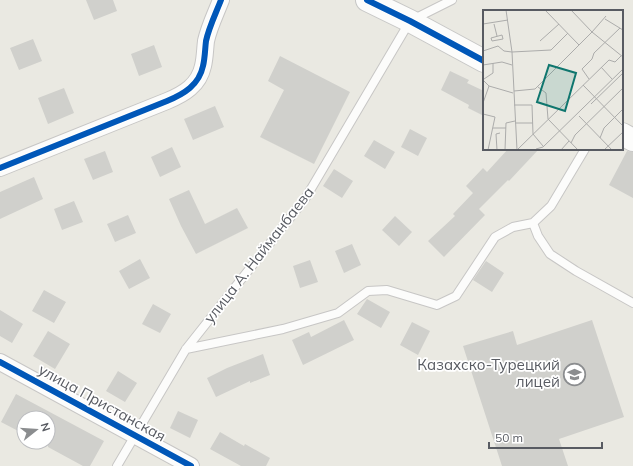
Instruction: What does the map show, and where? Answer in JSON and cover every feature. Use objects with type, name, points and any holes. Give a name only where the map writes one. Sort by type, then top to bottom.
[{"type":"street","points":[[0,168],[167,101],[180,95],[191,87],[200,78],[204,65],[206,40],[221,0]]},
{"type":"street","points":[[367,0],[410,21],[483,60]]},
{"type":"street","points":[[623,135],[633,140]]},
{"type":"street","name":"улица Пристанская","points":[[0,362],[191,466]]},
{"type":"lane","points":[[410,21],[452,0]]},
{"type":"lane","name":"улица А. Найманбаева","points":[[117,466],[186,349],[305,198],[410,21]]},
{"type":"lane","points":[[186,349],[283,329],[338,313],[368,291],[387,290],[437,305],[456,296],[495,237],[513,228],[533,224],[551,206],[584,150]]},
{"type":"lane","points":[[533,224],[538,236],[550,254],[576,271],[633,303]]},
{"type":"building","points":[[86,0],[113,0],[117,11],[94,20]]},
{"type":"building","points":[[33,39],[42,61],[19,70],[10,48]]},
{"type":"building","points":[[154,45],[162,67],[139,76],[131,54]]},
{"type":"building","points":[[280,56],[350,92],[314,164],[260,137],[284,90],[268,81]]},
{"type":"building","points":[[450,71],[469,80],[467,83],[483,91],[483,116],[468,108],[469,105],[441,90]]},
{"type":"building","points":[[64,88],[74,113],[48,124],[38,98]]},
{"type":"building","points":[[215,106],[224,127],[193,140],[184,119]]},
{"type":"building","points":[[410,129],[427,138],[418,156],[401,147]]},
{"type":"building","points":[[374,140],[395,152],[385,169],[364,156]]},
{"type":"building","points":[[172,147],[181,167],[160,177],[151,157]]},
{"type":"building","points":[[507,150],[538,150],[509,181],[508,180],[479,209],[485,215],[444,257],[428,241],[455,216],[453,214],[473,193],[466,186],[483,168],[487,172]]},
{"type":"building","points":[[105,151],[113,172],[93,180],[84,159]]},
{"type":"building","points":[[627,151],[633,152],[633,198],[609,185]]},
{"type":"building","points":[[334,169],[353,181],[342,198],[323,186]]},
{"type":"building","points":[[34,177],[43,199],[0,219],[0,192]]},
{"type":"building","points":[[189,190],[205,224],[237,208],[248,228],[196,254],[169,199]]},
{"type":"building","points":[[74,201],[83,222],[62,230],[54,209]]},
{"type":"building","points":[[128,215],[136,233],[115,242],[107,224]]},
{"type":"building","points":[[395,216],[412,232],[399,246],[382,230]]},
{"type":"building","points":[[352,244],[361,265],[344,273],[335,251]]},
{"type":"building","points":[[140,259],[150,278],[129,289],[119,271]]},
{"type":"building","points":[[310,260],[318,282],[300,288],[293,266]]},
{"type":"building","points":[[486,261],[504,273],[492,292],[473,280]]},
{"type":"building","points":[[44,290],[66,302],[54,323],[32,311]]},
{"type":"building","points":[[367,299],[390,312],[381,328],[357,314]]},
{"type":"building","points":[[153,304],[171,314],[160,333],[142,324]]},
{"type":"building","points":[[0,310],[23,324],[12,343],[0,336]]},
{"type":"building","points":[[344,320],[354,340],[303,365],[292,340],[309,332],[311,337]]},
{"type":"building","name":"Казахско-Турецкий лицей","points":[[592,320],[624,417],[559,439],[568,466],[502,466],[463,346],[513,331],[517,345]]},
{"type":"building","points":[[412,322],[430,331],[418,355],[400,345]]},
{"type":"building","points":[[48,331],[70,344],[55,369],[33,356]]},
{"type":"building","points":[[263,354],[270,375],[250,383],[250,381],[216,397],[207,378],[227,368]]},
{"type":"building","points":[[118,371],[137,383],[125,402],[106,391]]},
{"type":"building","points":[[16,394],[46,410],[16,410],[16,430],[1,422]]},
{"type":"building","points":[[178,411],[198,420],[190,438],[170,428]]},
{"type":"building","points":[[56,415],[104,441],[90,466],[83,466],[54,450],[56,450]]},
{"type":"building","points":[[220,432],[244,446],[245,444],[270,458],[266,466],[241,466],[210,449]]},
{"type":"cycle path","points":[[0,168],[167,101],[185,92],[194,84],[201,73],[204,63],[207,36],[221,0]]},
{"type":"cycle path","points":[[367,0],[410,21],[483,60]]},
{"type":"cycle path","points":[[0,362],[191,466]]},
{"type":"place","name":"Казахско-Турецкий лицей","points":[[575,374]]}]
